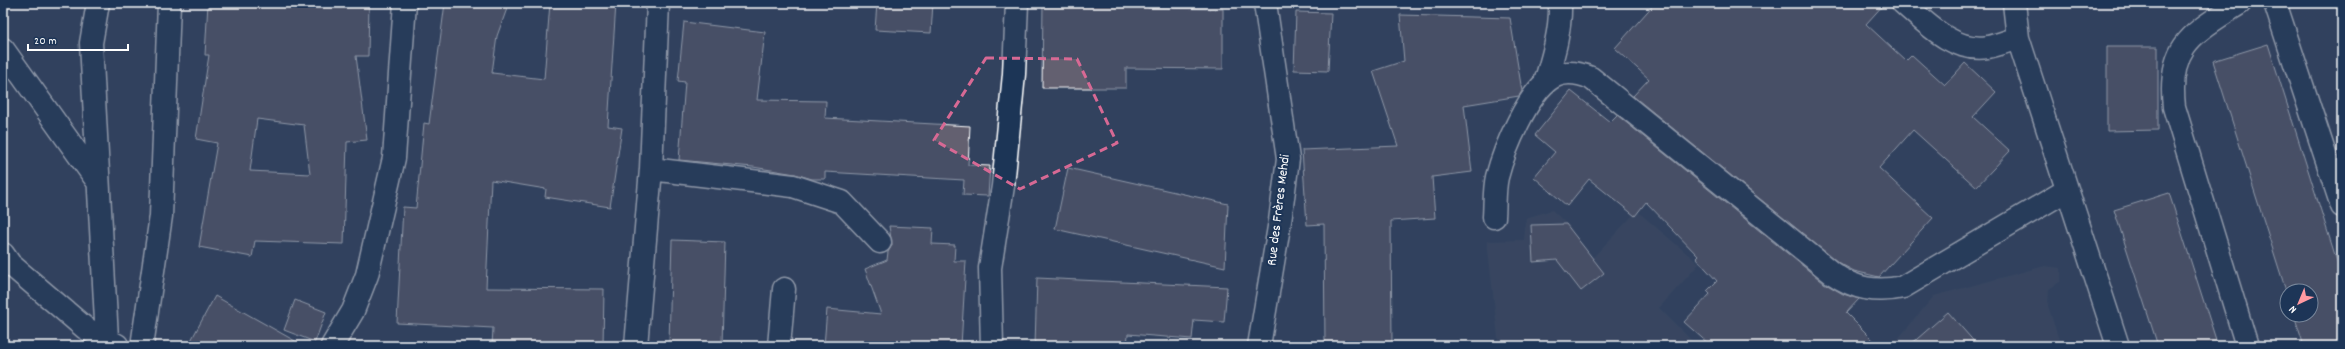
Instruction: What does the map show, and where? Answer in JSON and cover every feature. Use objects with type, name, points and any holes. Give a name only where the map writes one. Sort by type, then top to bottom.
[{"type":"street","points":[[98,3],[91,43],[98,182],[113,343]]},
{"type":"street","points":[[142,346],[161,216],[169,3]]},
{"type":"street","points":[[332,346],[353,311],[367,275],[394,158],[405,3]]},
{"type":"street","points":[[636,346],[651,169],[658,3]]},
{"type":"street","points":[[992,346],[990,268],[1003,186],[1012,98],[1017,3]]},
{"type":"street","name":"Rue des Frères Mehdi","points":[[1259,346],[1280,221],[1288,159],[1265,3]]},
{"type":"street","points":[[1494,217],[1497,178],[1506,148],[1523,115],[1545,83],[1557,46],[1561,18],[1560,3]]},
{"type":"street","points":[[1902,3],[1945,38],[1958,43],[1972,47],[1988,47],[2018,38]]},
{"type":"street","points":[[2014,3],[2018,38],[2118,346]]},
{"type":"street","points":[[2240,3],[2192,35],[2182,49],[2176,65],[2173,93],[2174,107],[2246,346]]},
{"type":"street","points":[[2275,3],[2342,206]]},
{"type":"street","points":[[3,49],[98,182]]},
{"type":"street","points":[[1545,83],[1562,74],[1572,73],[1591,78],[1832,273],[1844,282],[1872,290],[1903,287],[1917,280],[2067,190]]},
{"type":"street","points":[[651,169],[793,186],[842,202],[880,242]]},
{"type":"street","points":[[3,254],[10,264],[85,328],[113,343]]},
{"type":"street","points":[[779,346],[784,289]]},
{"type":"highlighted area","points":[[986,58],[1077,59],[1117,143],[1020,189],[934,140]]},
{"type":"shaded area","points":[[1552,210],[1572,229],[1562,238],[1582,269],[1637,211],[1699,264],[1659,308],[1697,346],[1499,346],[1487,241],[1524,240],[1526,218]]},
{"type":"shaded area","points":[[2045,266],[2061,268],[2061,281],[2049,289],[2048,306],[2061,346],[1892,346],[1934,296]]},
{"type":"building","points":[[208,3],[369,3],[368,56],[356,56],[367,140],[347,142],[344,244],[255,241],[252,257],[199,247],[217,143],[196,139],[209,55],[205,55]],"holes":[[[257,119],[304,125],[310,174],[250,171]]]},
{"type":"building","points":[[445,3],[509,3],[497,36],[492,73],[544,79],[550,3],[616,3],[608,126],[622,128],[610,207],[545,197],[546,189],[491,180],[486,288],[604,289],[603,346],[492,346],[493,328],[397,323],[403,207],[416,208],[424,123],[429,124]]},
{"type":"building","points":[[877,3],[933,3],[931,33],[875,30]]},
{"type":"building","points":[[1043,3],[1148,3],[1148,8],[1223,9],[1223,69],[1126,68],[1126,88],[1042,88]]},
{"type":"building","points":[[1655,3],[1885,3],[1866,24],[1906,61],[1912,55],[1945,85],[1965,63],[1996,92],[1973,117],[2010,151],[1976,187],[1913,130],[1879,168],[1933,218],[1879,277],[1854,271],[1839,263],[1633,96],[1649,79],[1615,48]]},
{"type":"building","points":[[1296,12],[1331,13],[1328,71],[1294,70]]},
{"type":"building","points":[[1400,15],[1510,18],[1522,91],[1519,96],[1464,105],[1472,172],[1432,177],[1435,218],[1391,221],[1392,346],[1325,346],[1324,224],[1307,225],[1302,150],[1398,146],[1373,71],[1404,61]]},
{"type":"building","points":[[684,22],[765,32],[757,100],[826,101],[825,118],[970,126],[968,165],[990,166],[988,196],[963,195],[964,180],[825,172],[825,179],[812,179],[795,174],[753,167],[679,160],[685,82],[678,81]]},
{"type":"building","points":[[2268,44],[2342,277],[2342,346],[2304,346],[2297,323],[2319,323],[2319,283],[2284,283],[2213,61]]},
{"type":"building","points":[[2107,47],[2158,47],[2158,130],[2107,131]]},
{"type":"building","points":[[1571,91],[1610,122],[1617,115],[1824,283],[1843,294],[1859,299],[1846,313],[1879,346],[1711,346],[1684,322],[1710,294],[1707,291],[1717,281],[1696,258],[1698,256],[1646,202],[1635,216],[1589,179],[1567,206],[1534,177],[1555,152],[1535,135]]},
{"type":"building","points":[[1068,168],[1228,204],[1225,267],[1055,229]]},
{"type":"building","points":[[2169,193],[2218,346],[2158,346],[2114,210]]},
{"type":"building","points":[[1566,224],[1604,273],[1581,291],[1557,260],[1533,262],[1531,225]]},
{"type":"building","points":[[889,226],[933,228],[932,244],[955,245],[954,261],[966,261],[961,346],[824,346],[827,309],[881,314],[865,269],[887,260],[888,252],[892,245]]},
{"type":"building","points":[[672,240],[725,242],[722,344],[669,343]]},
{"type":"building","points":[[1037,278],[1227,287],[1224,322],[1194,320],[1192,339],[1128,334],[1127,346],[1035,346]]},
{"type":"building","points":[[215,296],[304,346],[188,346]]},
{"type":"building","points":[[295,300],[326,312],[315,342],[284,330]]},
{"type":"building","points":[[1948,312],[1978,346],[1909,346]]}]
